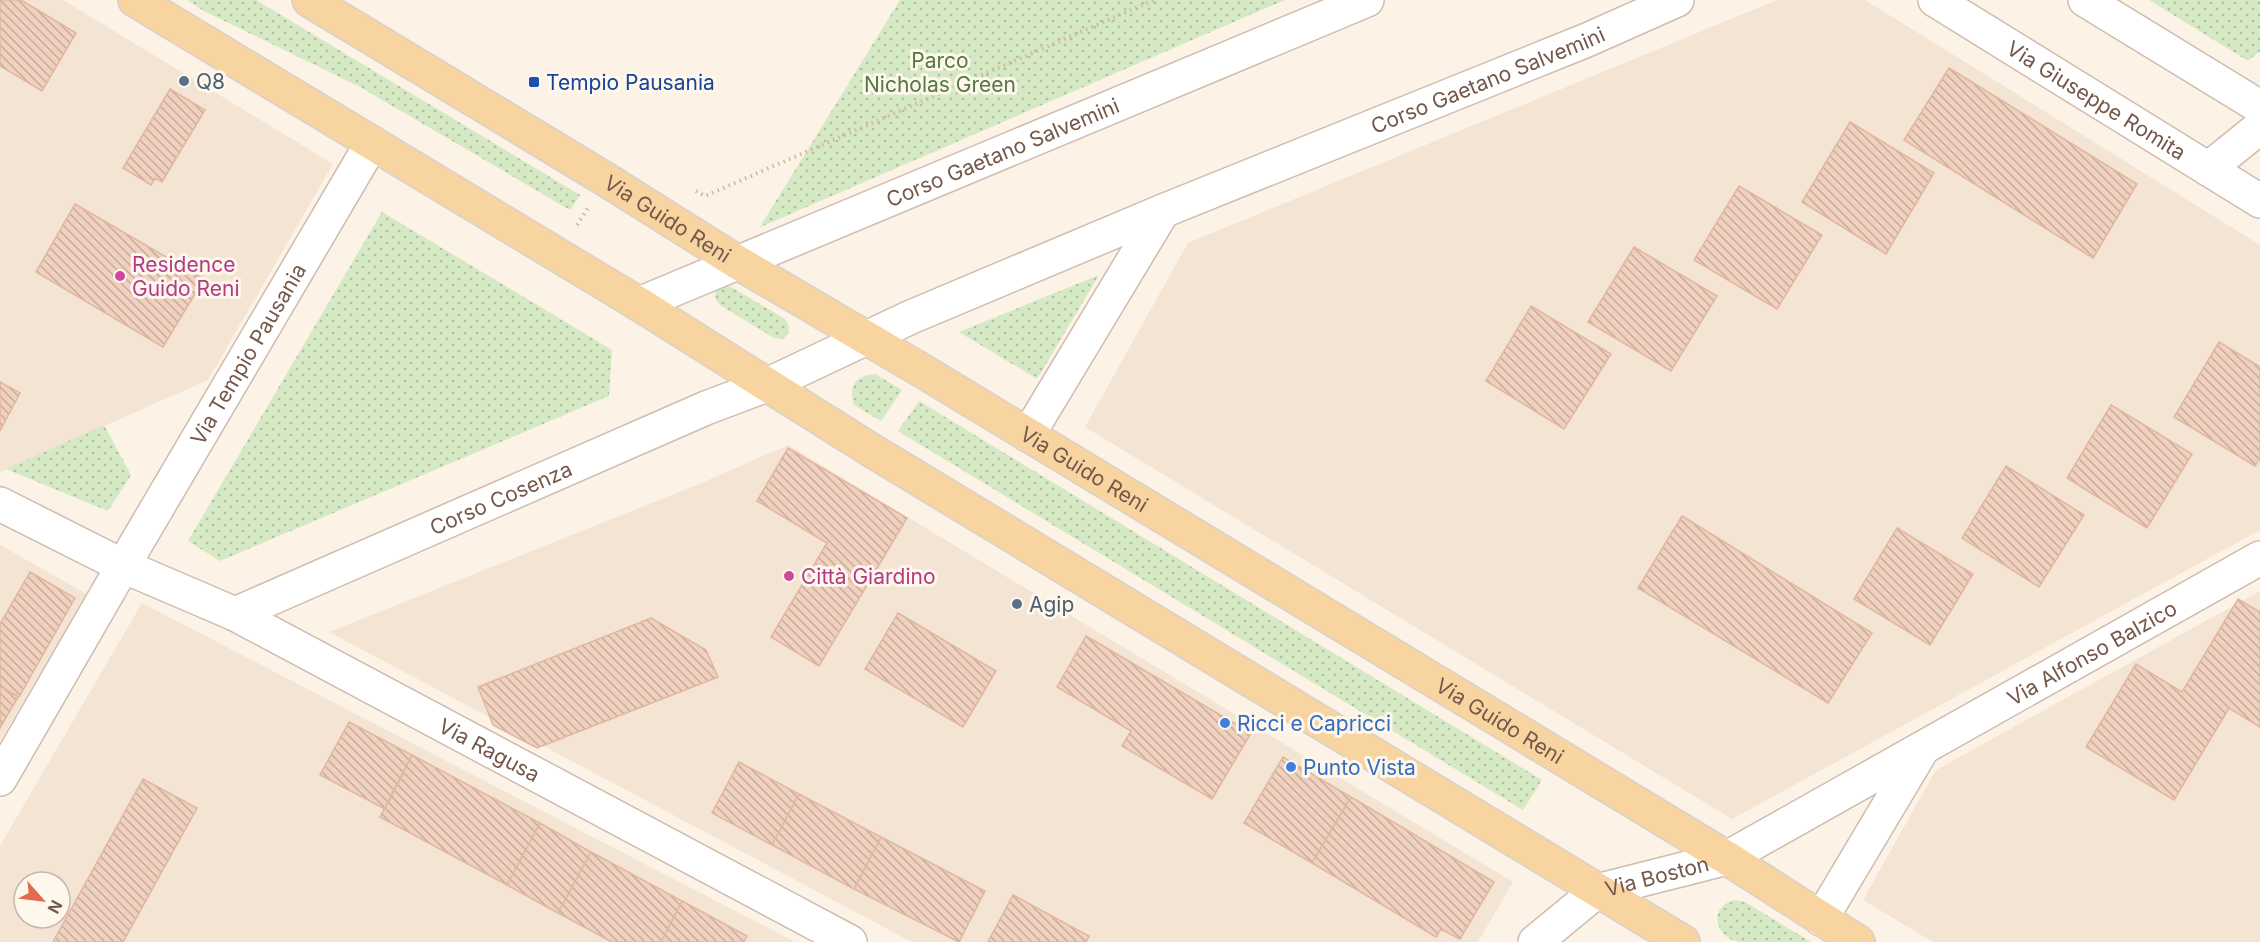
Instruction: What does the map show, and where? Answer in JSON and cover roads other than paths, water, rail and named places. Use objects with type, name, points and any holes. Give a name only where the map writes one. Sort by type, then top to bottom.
[{"type":"main road","points":[[135,0],[639,304],[871,450],[1683,942]]},
{"type":"main road","name":"Via Guido Reni","points":[[309,0],[605,179],[737,262],[866,337],[1727,858],[1858,942]]},
{"type":"street","name":"Corso Gaetano Salvemini","points":[[639,304],[1367,0]]},
{"type":"street","name":"Corso Gaetano Salvemini","points":[[767,385],[866,337],[1163,211],[1587,40],[1677,0]]},
{"type":"street","name":"Via Giuseppe Romita","points":[[1935,0],[2260,201]]},
{"type":"street","points":[[2085,0],[2260,107]]},
{"type":"street","points":[[2208,169],[2260,127]]},
{"type":"street","name":"Via Tempio Pausania","points":[[0,779],[372,143]]},
{"type":"street","points":[[1028,435],[1163,211]]},
{"type":"street","name":"Corso Cosenza","points":[[234,614],[706,408],[767,385]]},
{"type":"street","points":[[0,504],[123,566]]},
{"type":"street","name":"Via Alfonso Balzico","points":[[1727,858],[2260,558]]},
{"type":"street","name":"Via Ragusa","points":[[123,566],[234,614],[850,942]]},
{"type":"street","name":"Via Alfonso Balzico","points":[[1821,920],[1924,747]]},
{"type":"street","name":"Via Boston","points":[[1535,942],[1597,891],[1727,858]]},
{"type":"place","name":"Q8","points":[[184,81]]},
{"type":"place","name":"Tempio Pausania","points":[[534,82]]},
{"type":"place","name":"Residence Guido Reni","points":[[120,276]]},
{"type":"place","name":"Città Giardino","points":[[789,576]]},
{"type":"place","name":"Agip","points":[[1017,604]]},
{"type":"place","name":"Ricci e Capricci","points":[[1225,723]]},
{"type":"place","name":"Punto Vista","points":[[1291,767]]},
{"type":"park label","name":"Parco Nicholas Green","points":[[940,72]]}]
